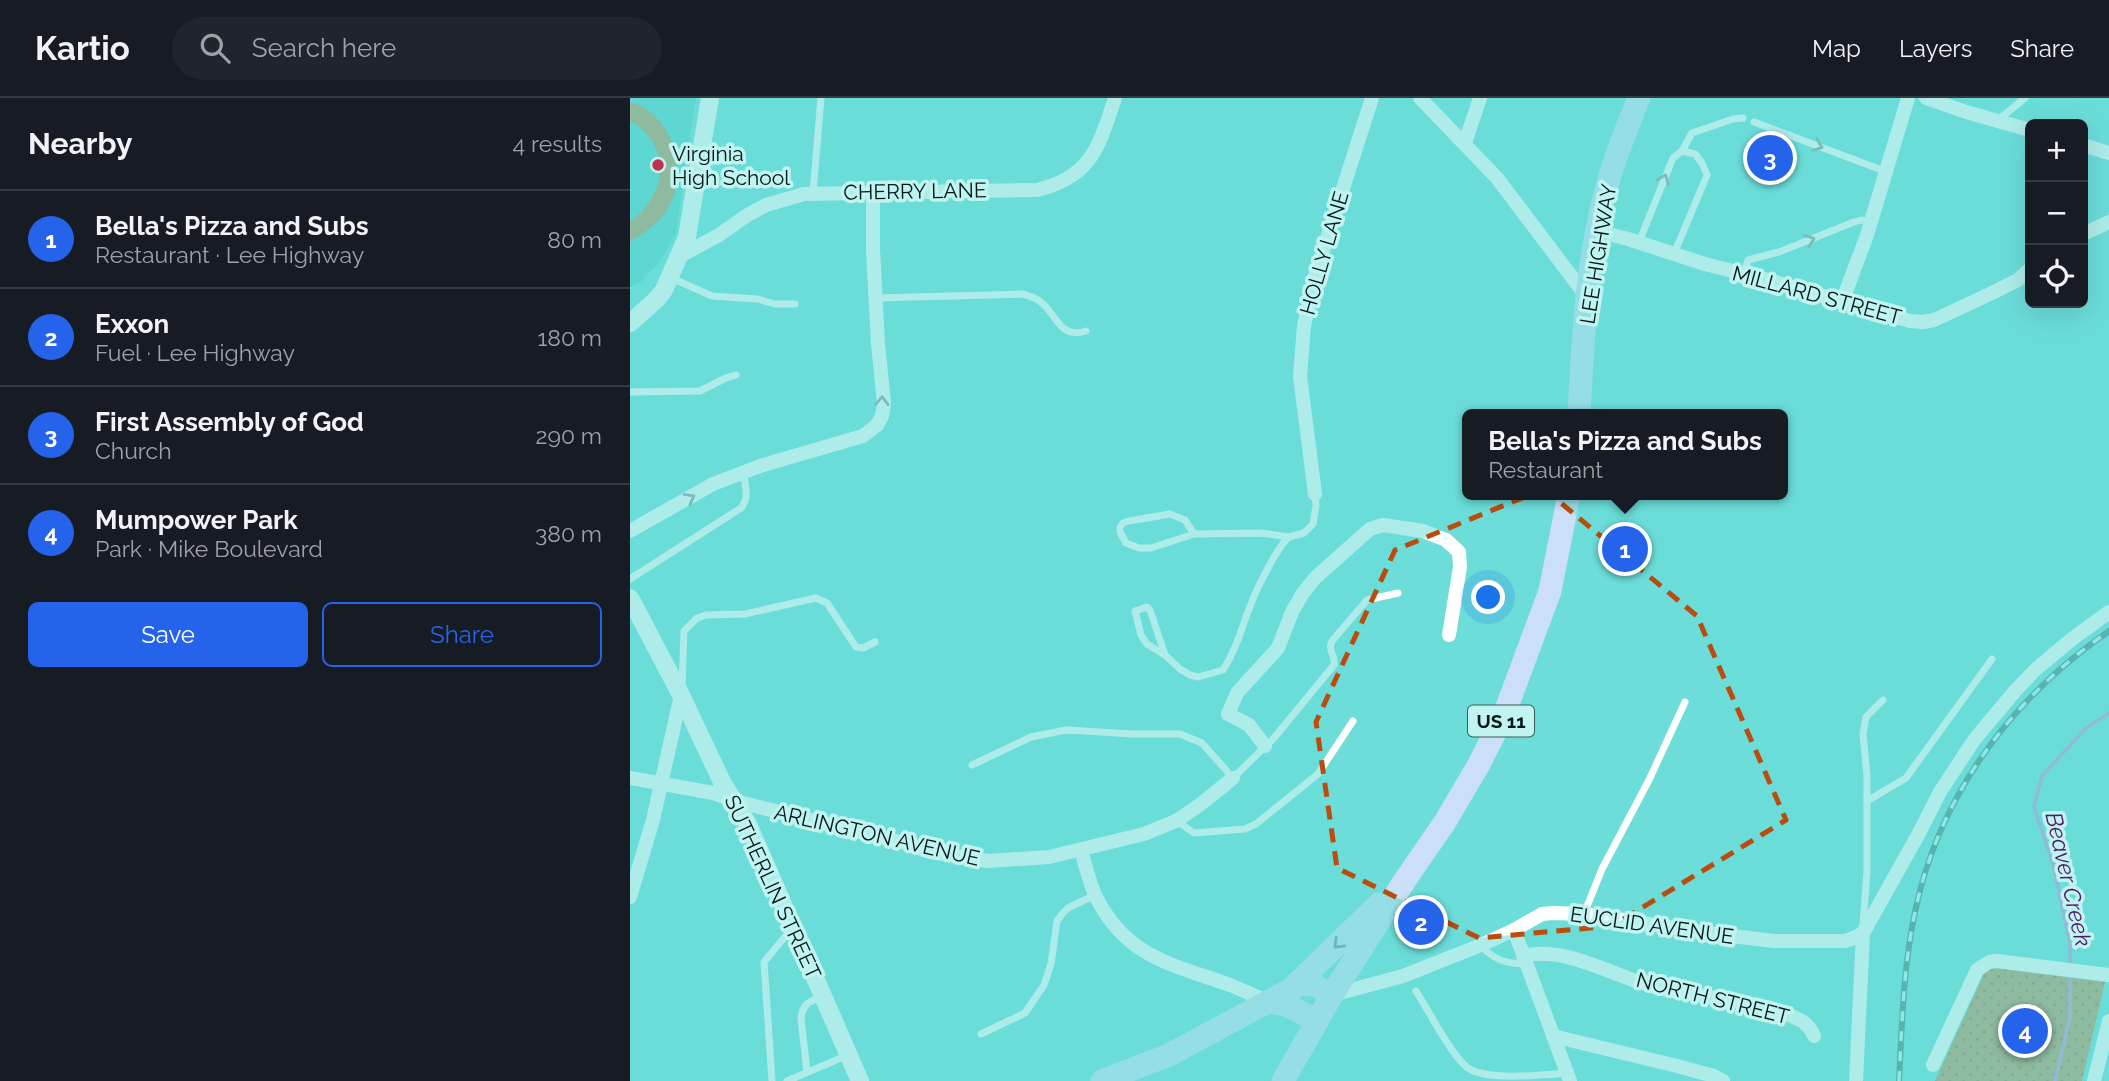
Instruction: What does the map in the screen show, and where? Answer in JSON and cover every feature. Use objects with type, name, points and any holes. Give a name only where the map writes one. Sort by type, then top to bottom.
[{"type":"main road","name":"LEE HIGHWAY","points":[[1578,409],[1597,231],[1609,180],[1639,98]]},
{"type":"main road","name":"US 11","points":[[1332,995],[1445,822],[1504,715],[1550,591],[1568,500]]},
{"type":"main road","points":[[1291,989],[1405,880]]},
{"type":"main road","points":[[1102,1081],[1169,1055],[1291,989],[1301,985],[1314,985],[1332,995],[1283,1081]]},
{"type":"main road","points":[[1270,1002],[1287,1004],[1317,1021]]},
{"type":"street","points":[[630,305],[651,294],[668,276],[680,256],[690,224],[710,98]]},
{"type":"street","name":"CHERRY LANE","points":[[680,256],[766,205],[813,193],[1037,190],[1055,186],[1071,178],[1087,164],[1096,149],[1115,98]]},
{"type":"street","name":"HOLLY LANE","points":[[1315,494],[1300,376],[1304,326],[1314,279],[1372,98]]},
{"type":"street","points":[[1420,98],[1516,201],[1588,298]]},
{"type":"street","points":[[1465,144],[1480,98]]},
{"type":"street","points":[[1842,302],[1871,222],[1908,98]]},
{"type":"street","points":[[1926,98],[2025,128]]},
{"type":"street","points":[[2088,146],[2109,152]]},
{"type":"street","points":[[630,531],[713,484],[743,472],[863,436],[877,425],[884,403],[876,299],[873,192]]},
{"type":"street","points":[[2088,232],[2109,222]]},
{"type":"street","name":"MILLARD STREET","points":[[1597,231],[1674,254],[1746,267],[1842,302],[1910,321],[1934,320],[2025,274]]},
{"type":"street","points":[[630,323],[657,299],[664,290],[668,276]]},
{"type":"street","points":[[1265,746],[1249,725],[1228,714],[1235,696],[1278,648],[1292,612],[1315,578],[1370,529],[1388,526],[1423,531],[1446,540],[1459,552],[1460,567],[1449,635]]},
{"type":"street","name":"SUTHERLIN STREET","points":[[630,598],[681,695],[722,782],[748,824],[860,1081]]},
{"type":"street","points":[[1856,1081],[1863,933],[1940,792],[1974,740],[2036,669],[2109,612]]},
{"type":"street","points":[[630,897],[653,820],[681,695]]},
{"type":"street","name":"ARLINGTON AVENUE","points":[[630,778],[713,793],[930,852],[988,861],[1022,860],[1081,851],[1143,834],[1176,821],[1233,778]]},
{"type":"street","points":[[1081,851],[1095,895],[1106,914],[1137,948],[1153,958],[1270,1002]]},
{"type":"street","name":"EUCLID AVENUE","points":[[1332,995],[1403,976],[1481,945],[1542,914],[1584,914],[1774,941],[1845,941],[1863,933]]},
{"type":"street","points":[[1514,930],[1568,1077]]},
{"type":"street","name":"NORTH STREET","points":[[1525,959],[1537,953],[1546,953],[1581,961],[1657,988],[1773,1010],[1801,1020],[1814,1036]]},
{"type":"street","points":[[1933,1065],[1976,970],[1981,965],[1997,961],[2109,975]]},
{"type":"street","points":[[2094,1081],[2109,1021]]},
{"type":"street","points":[[1553,1035],[1714,1076],[1723,1081]]},
{"type":"lane","points":[[813,193],[821,98]]},
{"type":"lane","points":[[1997,120],[2025,98]]},
{"type":"lane","points":[[1639,242],[1673,158],[1682,151],[1692,133],[1743,118]]},
{"type":"lane","points":[[1754,122],[1887,172]]},
{"type":"lane","points":[[1674,254],[1707,175],[1695,154],[1682,151]]},
{"type":"lane","points":[[1746,267],[1854,222],[1871,222]]},
{"type":"lane","points":[[668,276],[712,296],[795,304]]},
{"type":"lane","points":[[876,299],[1023,294],[1042,303],[1069,332],[1075,334],[1086,331]]},
{"type":"lane","points":[[630,391],[700,391],[736,375]]},
{"type":"lane","points":[[630,579],[741,508],[746,501],[743,472]]},
{"type":"lane","points":[[1165,655],[1150,610],[1147,607],[1135,611],[1141,635],[1147,644],[1190,675],[1198,677],[1223,670],[1241,635],[1264,575],[1283,541],[1304,533],[1313,524],[1315,494]]},
{"type":"lane","points":[[1194,534],[1185,520],[1170,514],[1129,521],[1119,527],[1126,543],[1139,548],[1151,548],[1194,534],[1262,533],[1289,537]]},
{"type":"lane","points":[[972,765],[1031,737],[1066,730],[1180,734],[1202,743],[1233,778],[1265,746],[1334,665],[1330,645],[1367,600],[1398,593]]},
{"type":"lane","points":[[681,695],[684,631],[697,618],[706,615],[744,614],[808,599],[821,599],[827,603],[856,647],[863,648],[875,642]]},
{"type":"lane","points":[[1867,801],[1906,778],[1992,659]]},
{"type":"lane","points":[[1863,933],[1867,872],[1867,776],[1863,734],[1866,717],[1883,700]]},
{"type":"lane","points":[[1584,914],[1602,869],[1649,780],[1685,702]]},
{"type":"lane","points":[[1176,821],[1194,833],[1245,829],[1256,824],[1318,774],[1353,721]]},
{"type":"lane","points":[[981,1034],[1025,1013],[1036,1000],[1048,974],[1057,921],[1068,908],[1095,895]]},
{"type":"lane","points":[[772,1081],[764,962],[793,926]]},
{"type":"lane","points":[[1481,945],[1488,953],[1513,964],[1525,959]]},
{"type":"lane","points":[[1416,991],[1458,1058],[1471,1071],[1491,1075],[1568,1077]]},
{"type":"lane","points":[[807,1072],[800,1018],[802,1010],[810,1001],[823,995]]},
{"type":"lane","points":[[787,1081],[849,1054]]},
{"type":"highlighted area","points":[[1544,489],[1697,616],[1786,820],[1612,926],[1479,938],[1337,868],[1316,722],[1395,550]]},
{"type":"shaded area","name":"Virginia High School","points":[[630,98],[696,98],[676,233],[662,259],[640,283],[630,287]]},
{"type":"shaded area","points":[[630,102],[658,119],[667,132],[674,147],[677,180],[674,196],[667,210],[650,228],[630,242],[630,222],[652,199],[660,171],[659,157],[653,143],[644,131],[630,121]]},
{"type":"shaded area","points":[[1987,967],[2105,982],[2082,1081],[1935,1081]]},
{"type":"waterway","name":"Beaver Creek","points":[[2070,966],[2070,944],[2053,864],[2034,807],[2042,776],[2085,729],[2109,713]]},
{"type":"waterway","name":"Beaver Creek","points":[[2055,1081],[2070,1017],[2070,974]]},
{"type":"railway","points":[[1899,1081],[1911,933],[1926,869],[1942,828],[1961,789],[2011,719],[2041,687],[2109,631]]},
{"type":"place","name":"First Assembly of God","points":[[1770,158]]},
{"type":"place","name":"Virginia High School","points":[[658,165]]},
{"type":"place","name":"Bella's Pizza and Subs","points":[[1625,549]]},
{"type":"place","name":"Exxon","points":[[1421,922]]},
{"type":"place","name":"Mumpower Park","points":[[2025,1031]]}]
